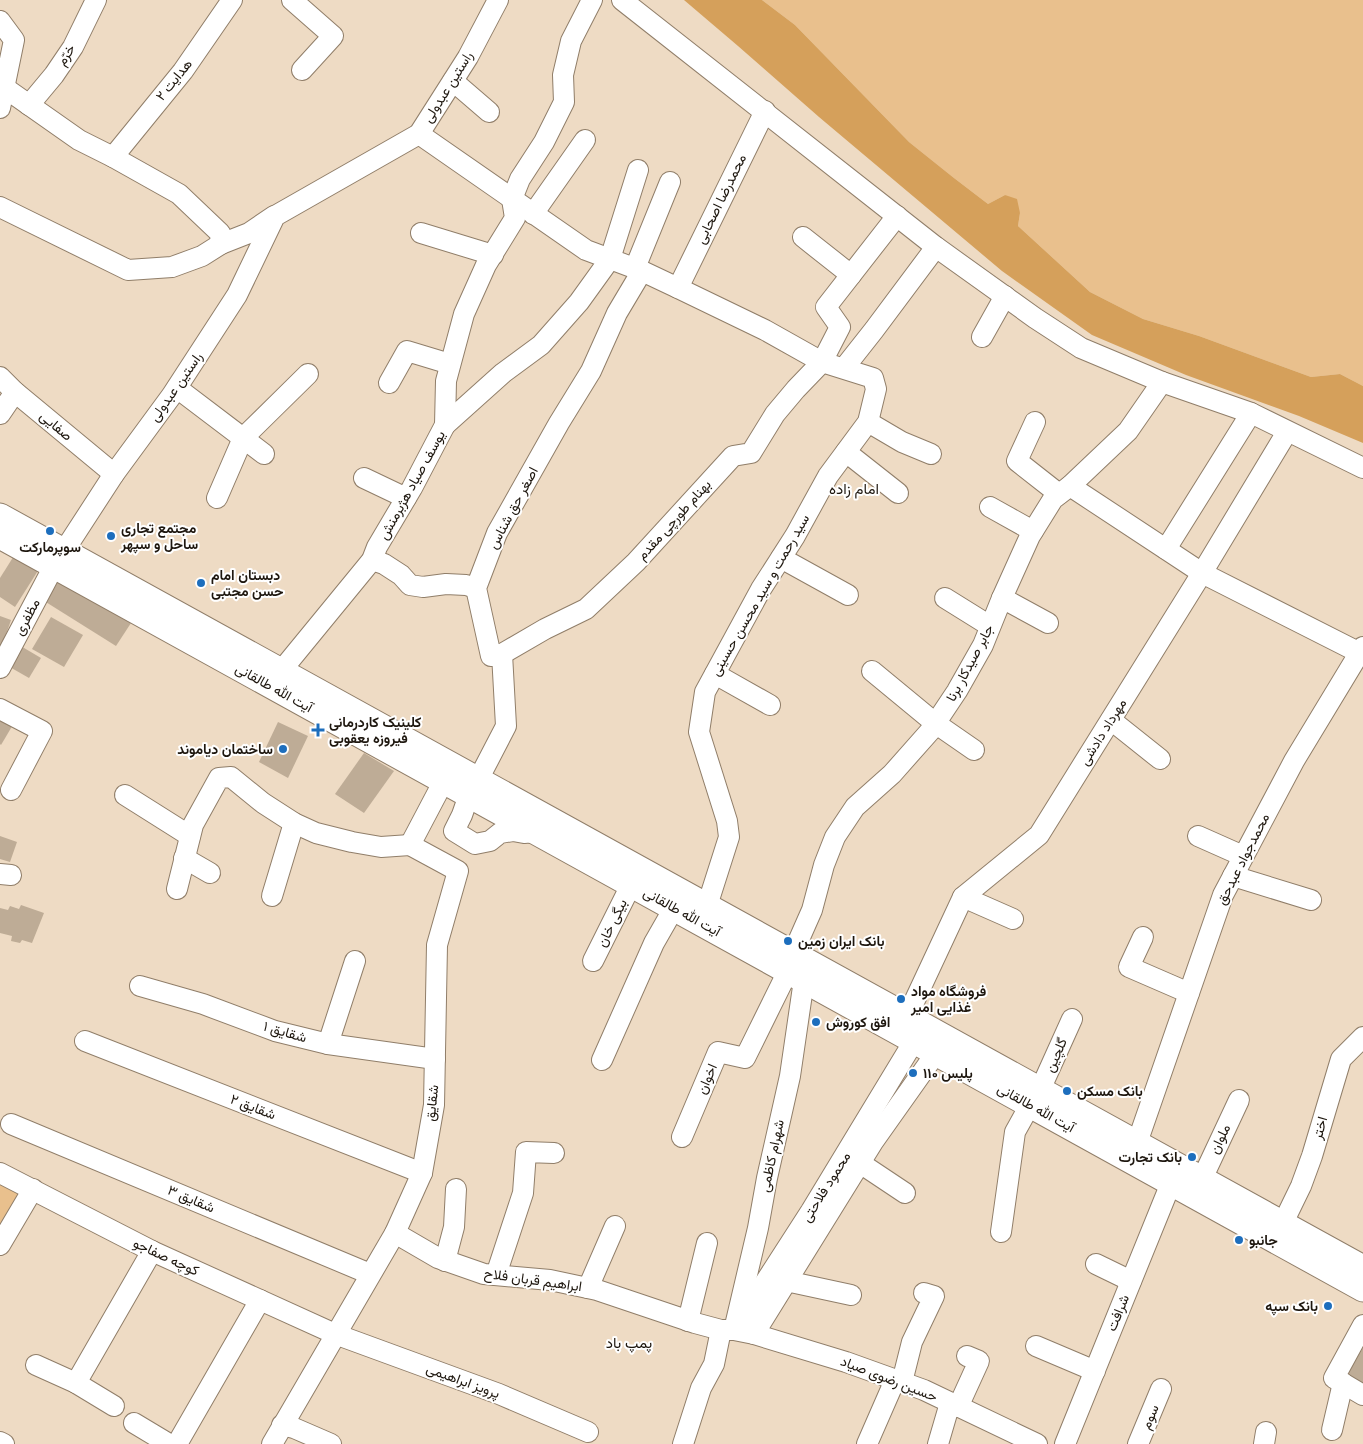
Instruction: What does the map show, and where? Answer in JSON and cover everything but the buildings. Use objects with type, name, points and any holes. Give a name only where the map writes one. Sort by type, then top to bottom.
[{"type":"main road","name":"آیت الله طالقانی","points":[[0,516],[59,559],[474,788],[707,906],[795,968]]},
{"type":"main road","name":"آیت الله طالقانی","points":[[0,536],[59,559],[281,671],[448,773]]},
{"type":"main road","name":"آیت الله طالقانی","points":[[474,788],[536,832],[674,908],[915,1028],[1035,1098],[1171,1183],[1363,1289]]},
{"type":"main road","name":"آیت الله طالقانی","points":[[915,1028],[936,1053],[1137,1143],[1363,1268]]},
{"type":"street","name":"خرّم","points":[[29,105],[54,75],[72,47],[96,0]]},
{"type":"street","name":"هدایت ۲","points":[[114,157],[183,71],[232,0]]},
{"type":"street","points":[[292,0],[333,36],[302,70]]},
{"type":"street","name":"راستین عبدولی","points":[[0,207],[128,270],[172,267],[202,256],[221,244],[249,233],[275,216],[419,134],[468,57],[498,0]]},
{"type":"street","name":"یوسف صیاد هژبرمنش","points":[[281,671],[372,560],[377,547],[445,425],[446,381],[464,314],[493,255],[515,218],[512,199],[520,179],[544,142],[564,102],[562,75],[571,41],[592,0]]},
{"type":"street","points":[[622,0],[936,246],[1082,348],[1162,382],[1251,413],[1363,468]]},
{"type":"street","points":[[0,21],[14,40],[0,108]]},
{"type":"street","points":[[452,81],[489,112]]},
{"type":"street","points":[[5,88],[79,140],[114,157],[179,194],[220,232],[221,244]]},
{"type":"street","name":"محمدرضا اصحابی","points":[[678,288],[765,111]]},
{"type":"street","name":"سید رحمت و سید محسن حسینی","points":[[419,134],[586,250],[638,269],[765,330],[822,362],[873,378],[876,389],[868,422],[828,476],[781,558],[756,597],[706,692],[699,732],[728,821],[729,837],[707,906]]},
{"type":"street","points":[[533,214],[585,140]]},
{"type":"street","points":[[445,425],[503,373],[541,345],[579,302],[610,259],[638,170]]},
{"type":"street","name":"اصغر حق شناس","points":[[476,588],[497,533],[590,371],[638,269],[670,182]]},
{"type":"street","name":"راستین عبدولی","points":[[59,559],[114,474],[177,388],[237,295],[275,216]]},
{"type":"street","points":[[822,362],[840,327],[826,307],[897,216]]},
{"type":"street","points":[[421,233],[493,255]]},
{"type":"street","points":[[803,236],[851,275]]},
{"type":"street","points":[[844,368],[936,246]]},
{"type":"street","points":[[982,337],[1005,296]]},
{"type":"street","points":[[389,383],[407,351],[450,364]]},
{"type":"street","name":"بهنام طورچی مقدم","points":[[502,654],[545,629],[586,610],[636,562],[733,456],[751,453],[775,414],[796,388],[822,362]]},
{"type":"street","points":[[217,498],[243,438],[308,374]]},
{"type":"street","name":"صفایی","points":[[0,377],[15,392],[114,474]]},
{"type":"street","name":"جابر صیدکار برنا","points":[[795,968],[824,865],[835,837],[855,807],[892,774],[935,724],[961,684],[983,645],[1002,598],[1033,532],[1053,498],[1065,490],[1128,431],[1162,382]]},
{"type":"street","points":[[177,388],[264,454]]},
{"type":"street","points":[[0,414],[15,392]]},
{"type":"street","points":[[1166,549],[1251,413]]},
{"type":"street","points":[[868,422],[902,442],[931,454]]},
{"type":"street","points":[[1036,422],[1017,461],[1166,549],[1202,573],[1361,654]]},
{"type":"street","name":"مهرداد دادشی","points":[[915,1028],[964,897],[1039,835],[1202,573],[1287,432]]},
{"type":"street","points":[[846,452],[898,493]]},
{"type":"street","points":[[364,478],[406,498]]},
{"type":"street","points":[[990,507],[1033,532]]},
{"type":"street","points":[[781,558],[848,595]]},
{"type":"street","name":"مظفری","points":[[0,668],[59,559]]},
{"type":"street","points":[[372,560],[384,564],[401,575],[410,585],[423,587],[446,584],[466,585],[476,588],[491,656],[502,654],[506,726],[454,831],[474,844],[490,842],[500,833],[513,831],[524,833],[536,832]]},
{"type":"street","points":[[945,598],[990,626]]},
{"type":"street","points":[[1002,598],[1048,622]]},
{"type":"street","name":"محمدجواد عبدحق","points":[[1137,1143],[1223,895],[1294,761],[1361,654]]},
{"type":"street","points":[[872,671],[935,724],[974,750]]},
{"type":"street","points":[[715,674],[770,705]]},
{"type":"street","points":[[0,709],[42,731],[11,790]]},
{"type":"street","points":[[1110,720],[1160,759]]},
{"type":"street","points":[[177,889],[193,825],[219,778],[231,778],[263,803],[294,823],[316,833],[381,847],[410,845],[448,773]]},
{"type":"street","points":[[125,795],[190,836]]},
{"type":"street","points":[[272,896],[294,823]]},
{"type":"street","points":[[1198,836],[1243,856]]},
{"type":"street","name":"شقایق","points":[[272,1444],[395,1233],[422,1173],[434,1105],[436,945],[458,871],[410,845]]},
{"type":"street","points":[[184,858],[210,873]]},
{"type":"street","points":[[1233,876],[1311,900]]},
{"type":"street","name":"بیگی خان","points":[[594,961],[631,885]]},
{"type":"street","points":[[964,897],[1013,919]]},
{"type":"street","points":[[602,1060],[654,943],[674,908]]},
{"type":"street","points":[[1143,937],[1129,967],[1189,993]]},
{"type":"street","points":[[328,1044],[355,961]]},
{"type":"street","name":"اخوان","points":[[682,1137],[718,1052],[745,1058],[795,968]]},
{"type":"street","name":"شهرام کاظمی","points":[[683,1444],[701,1388],[714,1364],[736,1332],[758,1228],[766,1178],[790,1076],[798,1011],[795,968]]},
{"type":"street","name":"شقایق ۱","points":[[140,986],[203,1004],[276,1031],[328,1044],[435,1059]]},
{"type":"street","name":"گلچین","points":[[1001,1232],[1016,1132],[1035,1098],[1072,1019]]},
{"type":"street","name":"محمود فلاحتی","points":[[736,1332],[786,1281],[818,1214],[860,1163],[866,1138],[915,1028]]},
{"type":"street","name":"اختر","points":[[1282,1223],[1301,1186],[1312,1156],[1341,1059],[1363,1037]]},
{"type":"street","name":"شقایق ۲","points":[[85,1041],[422,1173]]},
{"type":"street","name":"محمود فلاحتی","points":[[736,1332],[818,1214],[866,1138],[936,1053]]},
{"type":"street","name":"ملوان","points":[[1202,1179],[1239,1100]]},
{"type":"street","name":"شقایق ۳","points":[[11,1124],[370,1274]]},
{"type":"street","points":[[496,1275],[523,1193],[526,1152],[554,1153]]},
{"type":"street","points":[[860,1163],[905,1193]]},
{"type":"street","name":"کوچه صفاجو","points":[[0,1173],[152,1251],[335,1334]]},
{"type":"street","name":"شرافت","points":[[1065,1444],[1171,1183]]},
{"type":"street","points":[[0,1245],[33,1189]]},
{"type":"street","points":[[445,1260],[454,1226],[456,1189]]},
{"type":"street","points":[[588,1288],[615,1226]]},
{"type":"street","name":"ابراهیم قربان فلاح","points":[[395,1233],[438,1258],[484,1274],[550,1280],[588,1288],[688,1321],[736,1332]]},
{"type":"street","points":[[688,1321],[707,1243]]},
{"type":"street","points":[[76,1383],[152,1251]]},
{"type":"street","points":[[1096,1264],[1131,1281]]},
{"type":"street","points":[[786,1281],[851,1295]]},
{"type":"street","points":[[867,1444],[898,1381],[912,1342],[934,1296],[924,1293]]},
{"type":"street","points":[[177,1444],[260,1300]]},
{"type":"street","points":[[1363,1324],[1334,1378],[1363,1395]]},
{"type":"street","name":"حسین رضوی صیاد","points":[[736,1332],[846,1362],[924,1390],[1037,1444]]},
{"type":"street","name":"پرویز ابراهیمی","points":[[335,1334],[499,1394],[588,1432]]},
{"type":"street","points":[[1036,1346],[1094,1371]]},
{"type":"street","points":[[938,1444],[954,1405],[979,1361],[968,1356]]},
{"type":"street","points":[[36,1365],[76,1383],[114,1406]]},
{"type":"street","points":[[1332,1430],[1343,1383]]},
{"type":"street","name":"سوم","points":[[1138,1444],[1161,1389]]},
{"type":"street","points":[[134,1423],[169,1444]]},
{"type":"street","points":[[282,1425],[294,1428],[331,1444]]},
{"type":"street","points":[[0,1442],[4,1444]]},
{"type":"shaded area","points":[[684,0],[762,0],[795,25],[909,142],[954,178],[988,204],[1005,195],[1017,199],[1020,213],[1018,226],[1090,292],[1143,319],[1199,336],[1311,377],[1340,374],[1363,386],[1363,443],[1299,416],[1186,375],[1092,335],[1002,271]]},
{"type":"shaded area","points":[[762,0],[1363,0],[1363,386],[1340,374],[1311,377],[1199,336],[1143,319],[1090,292],[1018,226],[1020,213],[1005,195],[988,204],[909,142],[795,25]]},
{"type":"shaded area","points":[[0,1175],[33,1189],[0,1245]]},
{"type":"place","name":"سوپرمارکت","points":[[50,531]]},
{"type":"place","name":"مجتمع تجاری ساحل و سپهر","points":[[111,536]]},
{"type":"place","name":"دبستان امام حسن مجتبی","points":[[201,583]]},
{"type":"place","name":"کلینیک کاردرمانی فیروزه یعقوبی","points":[[318,730]]},
{"type":"place","name":"ساختمان دیاموند","points":[[283,749]]},
{"type":"place","name":"بانک ایران زمین","points":[[788,941]]},
{"type":"place","name":"فروشگاه مواد غذایی امیر","points":[[901,999]]},
{"type":"place","name":"افق کوروش","points":[[816,1022]]},
{"type":"place","name":"پلیس ۱۱۰","points":[[913,1073]]},
{"type":"place","name":"بانک مسکن","points":[[1067,1091]]},
{"type":"place","name":"بانک تجارت","points":[[1192,1157]]},
{"type":"place","name":"جانبو","points":[[1239,1240]]},
{"type":"place","name":"بانک سپه","points":[[1328,1306]]},
{"type":"district","name":"امام زاده","points":[[854,489]]},
{"type":"district","name":"پمپ باد","points":[[629,1343]]}]
